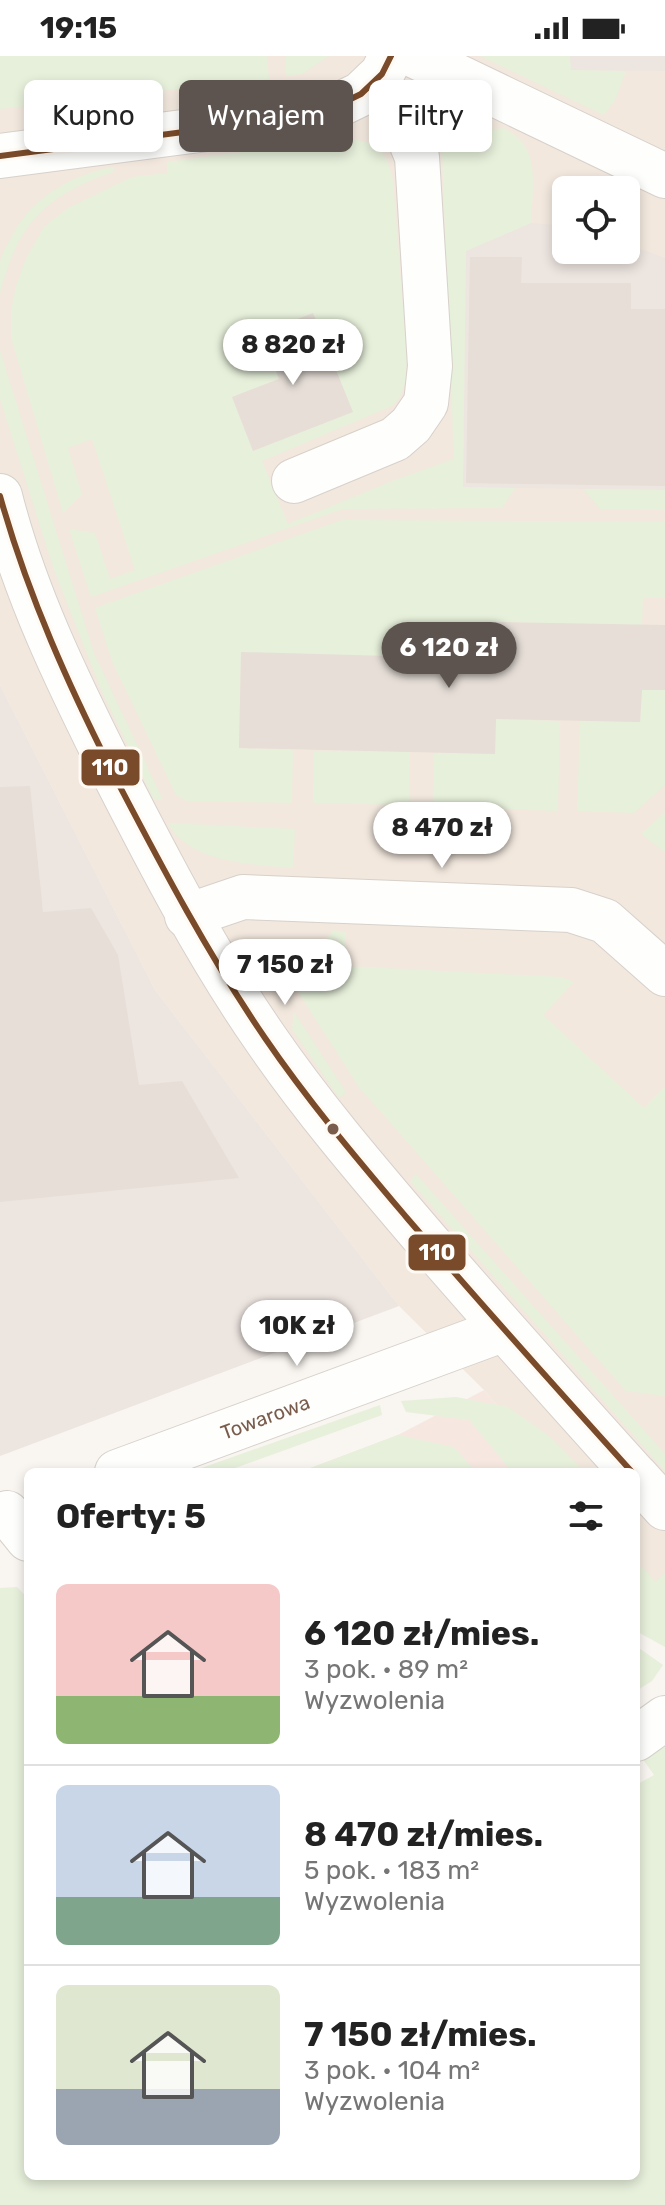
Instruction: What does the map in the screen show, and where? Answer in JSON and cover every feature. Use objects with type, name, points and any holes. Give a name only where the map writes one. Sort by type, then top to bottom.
[{"type":"street","points":[[415,56],[665,176]]},
{"type":"street","points":[[0,156],[318,112],[361,94],[383,69],[417,157],[430,366],[426,403],[411,425],[395,439],[294,481]]},
{"type":"street","points":[[0,496],[31,593],[70,686],[187,916],[264,1037],[332,1130],[502,1330],[628,1468]]},
{"type":"street","points":[[187,916],[243,897],[571,910],[605,921],[665,974]]},
{"type":"street","name":"Towarowa","points":[[128,1468],[502,1330]]},
{"type":"street","points":[[640,1481],[665,1508]]},
{"type":"street","points":[[640,1736],[665,1718]]},
{"type":"shaded area","points":[[0,56],[665,56],[665,1605],[640,1575],[640,1468],[550,1468],[484,1390],[399,1306],[155,990],[0,685]]},
{"type":"shaded area","points":[[570,56],[665,56],[665,71],[570,70]]},
{"type":"shaded area","points":[[531,223],[552,225],[552,264],[640,264],[640,249],[665,258],[665,490],[463,487],[466,251]]},
{"type":"shaded area","points":[[0,685],[155,990],[399,1306],[0,1456]]},
{"type":"shaded area","points":[[484,1390],[550,1468],[311,1468],[398,1435]]},
{"type":"green space","points":[[0,56],[267,56],[269,79],[179,80],[179,89],[163,91],[163,80],[24,80],[24,106],[0,109]]},
{"type":"green space","points":[[286,56],[329,56],[302,74],[286,76]]},
{"type":"green space","points":[[480,56],[570,56],[571,70],[626,71],[615,100],[604,115]]},
{"type":"green space","points":[[503,128],[516,136],[530,156],[533,181],[531,223],[466,251],[463,487],[515,488],[502,508],[343,509],[91,597],[69,529],[95,533],[110,579],[135,570],[92,439],[68,448],[82,494],[63,513],[11,337],[11,312],[16,286],[26,259],[44,227],[68,208],[132,177],[167,173],[167,162],[243,152],[353,152],[353,139],[369,143],[369,152],[382,152],[384,155],[393,180],[407,359],[400,396],[392,406],[262,461],[288,524],[454,459],[442,152],[492,152],[492,130]],"holes":[[[279,379],[352,412],[253,451],[232,397]]]},
{"type":"green space","points":[[113,167],[113,172],[69,191],[38,215],[16,248],[0,294],[1,257],[28,213],[39,201],[66,183]]},
{"type":"green space","points":[[0,350],[94,653],[163,800],[154,800],[102,692],[54,570],[0,399]]},
{"type":"green space","points":[[583,489],[665,490],[665,510],[600,509]]},
{"type":"green space","points":[[342,520],[665,522],[665,598],[643,598],[642,625],[497,622],[496,659],[241,653],[239,748],[293,750],[292,803],[187,801],[176,795],[112,661],[95,608]]},
{"type":"green space","points":[[642,690],[665,690],[665,785],[634,813],[577,811],[580,721],[640,722]]},
{"type":"green space","points":[[496,719],[560,721],[558,811],[433,806],[434,753],[495,754]]},
{"type":"green space","points":[[314,751],[410,752],[409,805],[313,803]]},
{"type":"green space","points":[[665,812],[665,852],[641,834]]},
{"type":"green space","points":[[168,823],[295,829],[293,868],[242,863],[207,854],[178,837]]},
{"type":"green space","points":[[333,930],[346,932],[345,966],[561,977],[574,982],[543,1015],[644,1108],[665,1087],[665,1396],[626,1391],[359,1087],[299,993],[308,963]]},
{"type":"green space","points":[[294,1012],[346,1092],[339,1098],[292,1029]]},
{"type":"green space","points":[[416,1174],[665,1454],[665,1471],[410,1181]]},
{"type":"green space","points":[[456,1397],[508,1407],[549,1436],[580,1468],[509,1468],[469,1420],[406,1412],[401,1401]]},
{"type":"green space","points":[[380,1405],[382,1415],[235,1468],[201,1468]]},
{"type":"green space","points":[[398,1435],[454,1447],[472,1468],[311,1468]]},
{"type":"green space","points":[[640,1568],[644,1568],[655,1582],[665,1573],[665,1647],[640,1633]]},
{"type":"green space","points":[[17,1587],[24,1594],[24,2180],[640,2180],[640,1783],[654,1775],[642,1758],[665,1747],[665,2205],[0,2205],[0,1588]]},
{"type":"green space","points":[[640,1649],[663,1665],[652,1681],[640,1688]]},
{"type":"building","points":[[470,257],[522,257],[521,283],[631,283],[631,309],[665,309],[665,486],[466,483]]},
{"type":"building","points":[[313,313],[353,412],[253,451],[232,397],[279,379],[261,333]]},
{"type":"building","points":[[496,622],[665,625],[665,690],[642,690],[640,722],[496,719],[495,754],[239,748],[241,652],[496,659]]},
{"type":"building","points":[[30,786],[43,912],[91,908],[118,955],[139,1085],[182,1081],[239,1178],[0,1202],[0,787]]},
{"type":"transit line","name":"110","points":[[0,156],[283,119],[330,109],[361,94],[382,74],[391,56]]},
{"type":"transit line","name":"110","points":[[0,496],[23,570],[83,712],[169,879],[244,1007],[298,1085],[370,1174],[628,1468]]}]
